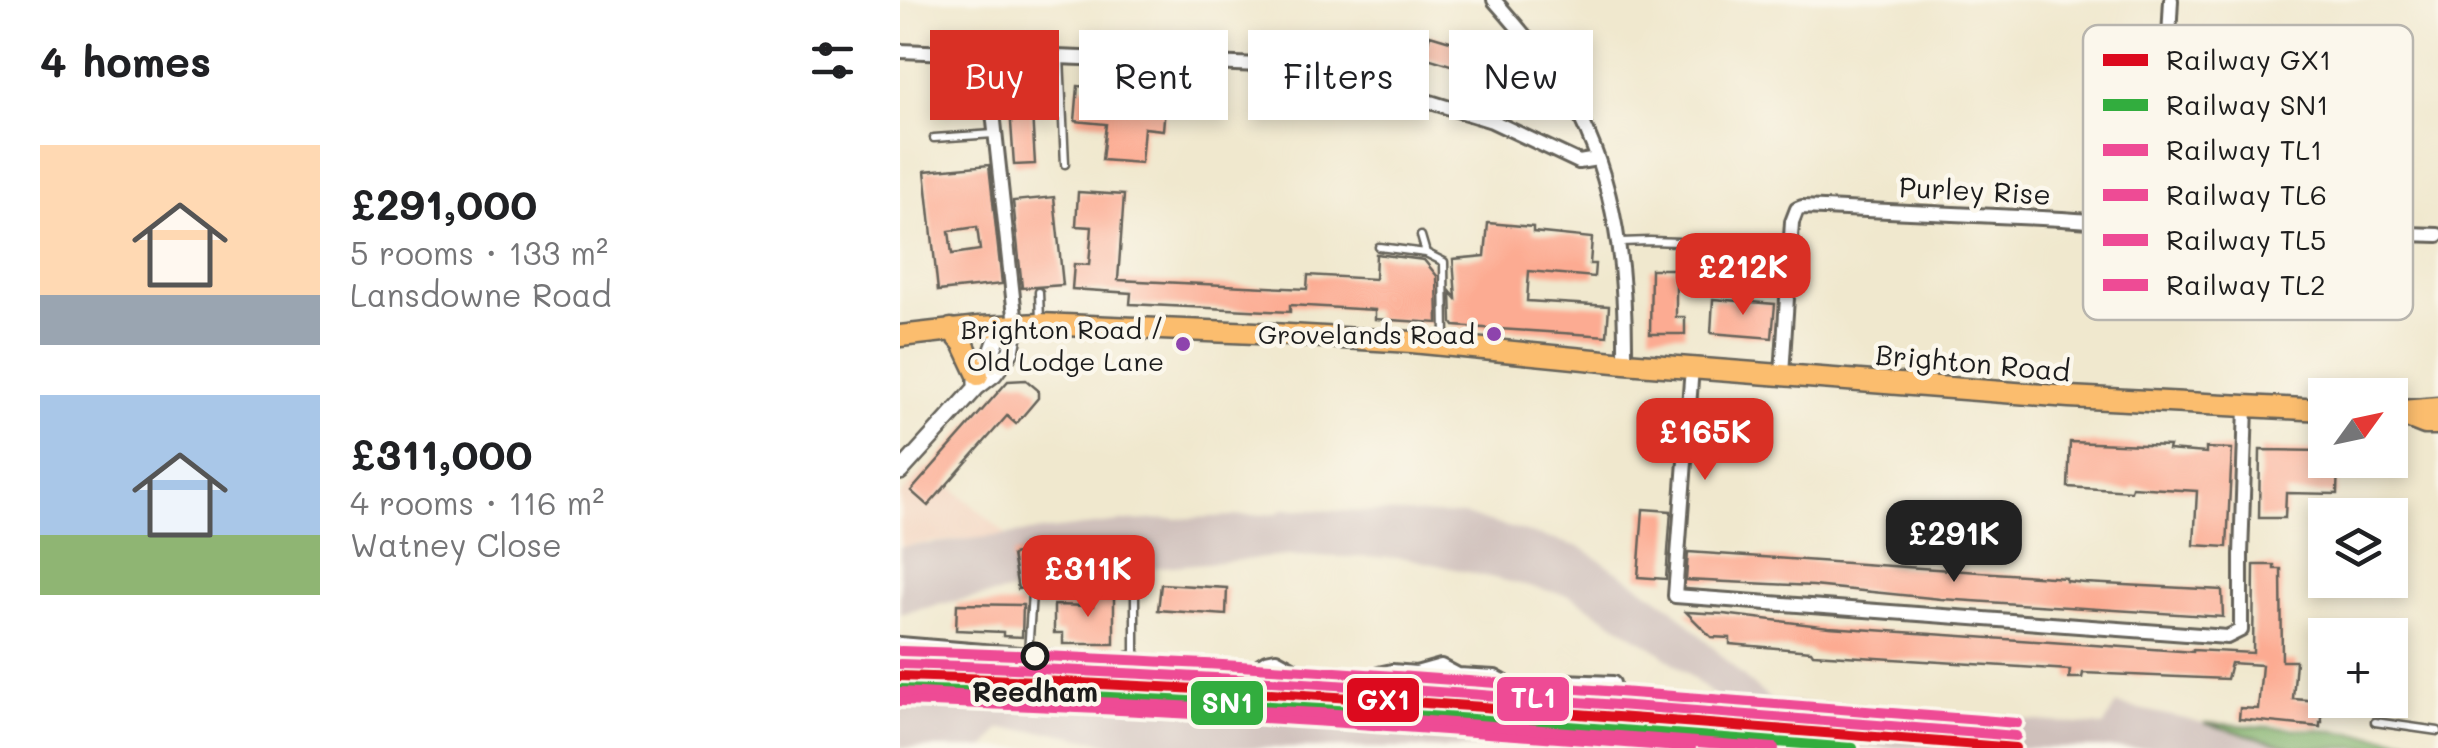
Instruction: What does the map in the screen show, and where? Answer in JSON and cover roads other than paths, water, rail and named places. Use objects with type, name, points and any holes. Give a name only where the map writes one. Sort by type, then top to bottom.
[{"type":"highway","name":"Brighton Road","points":[[900,336],[1040,324],[1256,333],[1444,345],[2069,398],[2308,410]]},
{"type":"highway","points":[[951,330],[963,342],[978,381]]},
{"type":"highway","points":[[2408,411],[2438,408]]},
{"type":"highway","points":[[2408,418],[2438,424]]},
{"type":"street","points":[[1494,0],[1557,79],[1580,118],[1597,159],[1619,242],[1626,312],[1624,363]]},
{"type":"street","points":[[2171,25],[2172,0]]},
{"type":"street","points":[[900,51],[1260,65],[1320,73],[1385,88],[1492,121],[1579,162],[1597,159]]},
{"type":"street","points":[[900,472],[978,381],[1009,325],[1012,297],[994,120]]},
{"type":"street","name":"Purley Rise","points":[[1782,374],[1792,222],[1797,209],[2083,221]]},
{"type":"street","name":"Purley Rise","points":[[2413,233],[2438,234]]},
{"type":"street","points":[[1692,367],[1675,596],[2227,637],[2241,630],[2246,408]]},
{"type":"street","points":[[900,644],[1114,662],[1134,658],[1155,672],[1244,675],[1266,661],[1276,660],[1298,671],[1340,673],[1359,682],[1378,674],[1416,674],[1440,666],[1458,674],[1495,677],[1524,690],[1563,681],[1612,683]]},
{"type":"lane","points":[[1060,56],[1065,164]]},
{"type":"lane","points":[[934,138],[995,134]]},
{"type":"lane","points":[[1421,236],[1426,253]]},
{"type":"lane","points":[[1619,242],[1679,242]]},
{"type":"lane","points":[[1379,247],[1426,253],[1444,262],[1444,345]]},
{"type":"lane","points":[[1039,292],[1040,324]]},
{"type":"lane","points":[[1134,658],[1135,576]]},
{"type":"lane","points":[[1028,653],[1032,593]]},
{"type":"lane","points":[[2376,722],[2438,731]]},
{"type":"rail line","name":"TL5","points":[[901,651],[1320,671],[2017,723]]},
{"type":"rail line","name":"TL1","points":[[900,664],[1319,684],[2016,736]]},
{"type":"rail line","name":"GX1","points":[[900,676],[1318,696],[2015,748]]},
{"type":"rail line","name":"SN1","points":[[900,689],[1257,705],[1853,748]]},
{"type":"rail line","name":"TL2","points":[[900,692],[1337,714],[1774,748]]},
{"type":"rail line","name":"TL6","points":[[900,701],[1197,714],[1691,748]]},
{"type":"place","name":"Grovelands Road","points":[[1494,334]]},
{"type":"place","name":"Brighton Road / Old Lodge Lane","points":[[1183,344]]},
{"type":"place","name":"Reedham","points":[[1035,656]]}]
